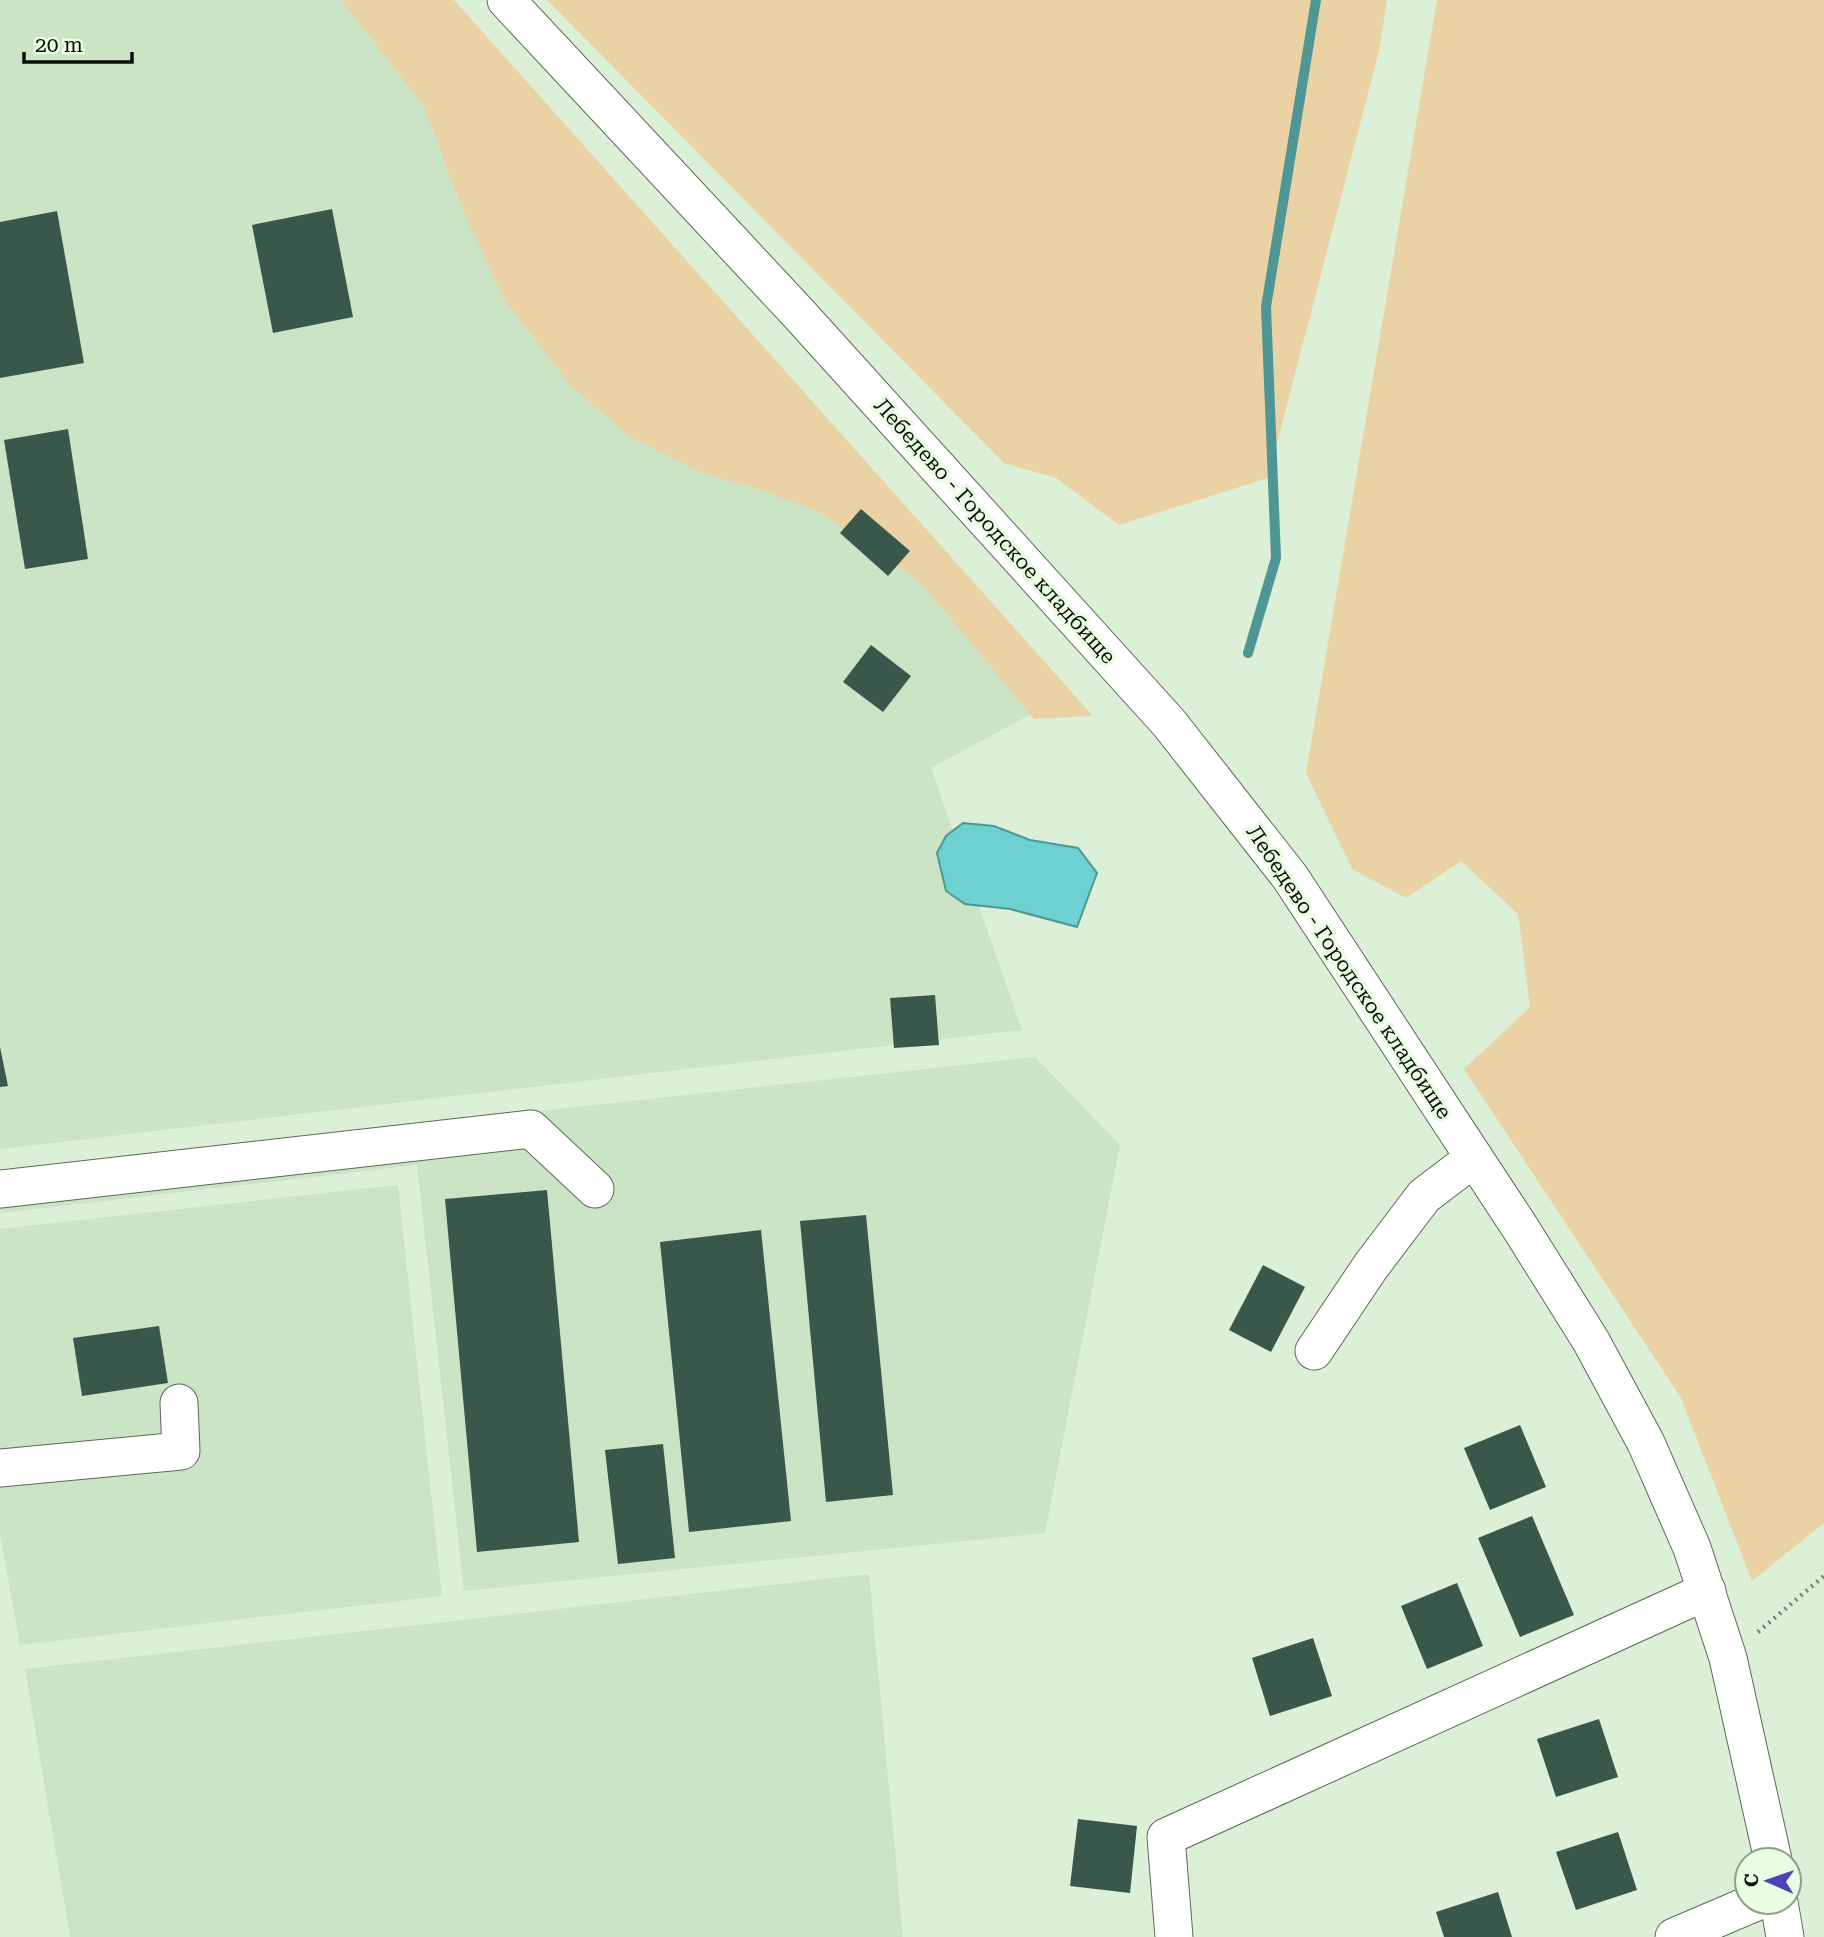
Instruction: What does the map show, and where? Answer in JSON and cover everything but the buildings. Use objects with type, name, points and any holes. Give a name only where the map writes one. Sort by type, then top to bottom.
[{"type":"street","name":"Лебедево - Городское кладбище","points":[[506,0],[818,335],[1160,713],[1223,788],[1290,877],[1474,1158],[1620,1391],[1671,1495],[1707,1591],[1728,1658],[1770,1846]]},
{"type":"street","points":[[0,1189],[531,1129],[595,1189]]},
{"type":"street","points":[[1314,1351],[1371,1266],[1424,1196],[1474,1158]]},
{"type":"street","points":[[0,1468],[181,1451],[179,1403]]},
{"type":"street","points":[[1174,1937],[1166,1837],[1707,1591]]},
{"type":"street","points":[[1674,1937],[1733,1912]]},
{"type":"street","points":[[1781,1916],[1785,1937]]},
{"type":"path","points":[[1728,1658],[1824,1576]]},
{"type":"shaded area","points":[[0,0],[428,0],[1048,705],[931,768],[1022,1030],[0,1149]]},
{"type":"shaded area","points":[[341,0],[454,0],[1093,716],[1034,719],[921,583],[819,512],[758,489],[696,471],[629,436],[571,386],[506,302],[463,211],[424,106]]},
{"type":"shaded area","points":[[547,0],[1387,0],[1379,51],[1268,478],[1119,525],[1056,478],[1004,463]]},
{"type":"shaded area","points":[[1437,0],[1824,0],[1824,1523],[1752,1581],[1681,1398],[1464,1069],[1530,1007],[1518,914],[1461,861],[1406,898],[1352,869],[1306,773]]},
{"type":"shaded area","points":[[1035,1057],[1120,1145],[1045,1533],[464,1591],[417,1165],[0,1213],[0,1170]]},
{"type":"shaded area","points":[[398,1185],[442,1596],[20,1645],[0,1534],[0,1229]]},
{"type":"shaded area","points":[[869,1574],[903,1937],[70,1937],[25,1669]]},
{"type":"water","points":[[963,823],[994,826],[1030,840],[1078,848],[1097,873],[1077,927],[1010,909],[965,904],[946,891],[937,853],[946,836]]},
{"type":"waterway","points":[[1248,653],[1276,558],[1266,307],[1316,0]]}]
